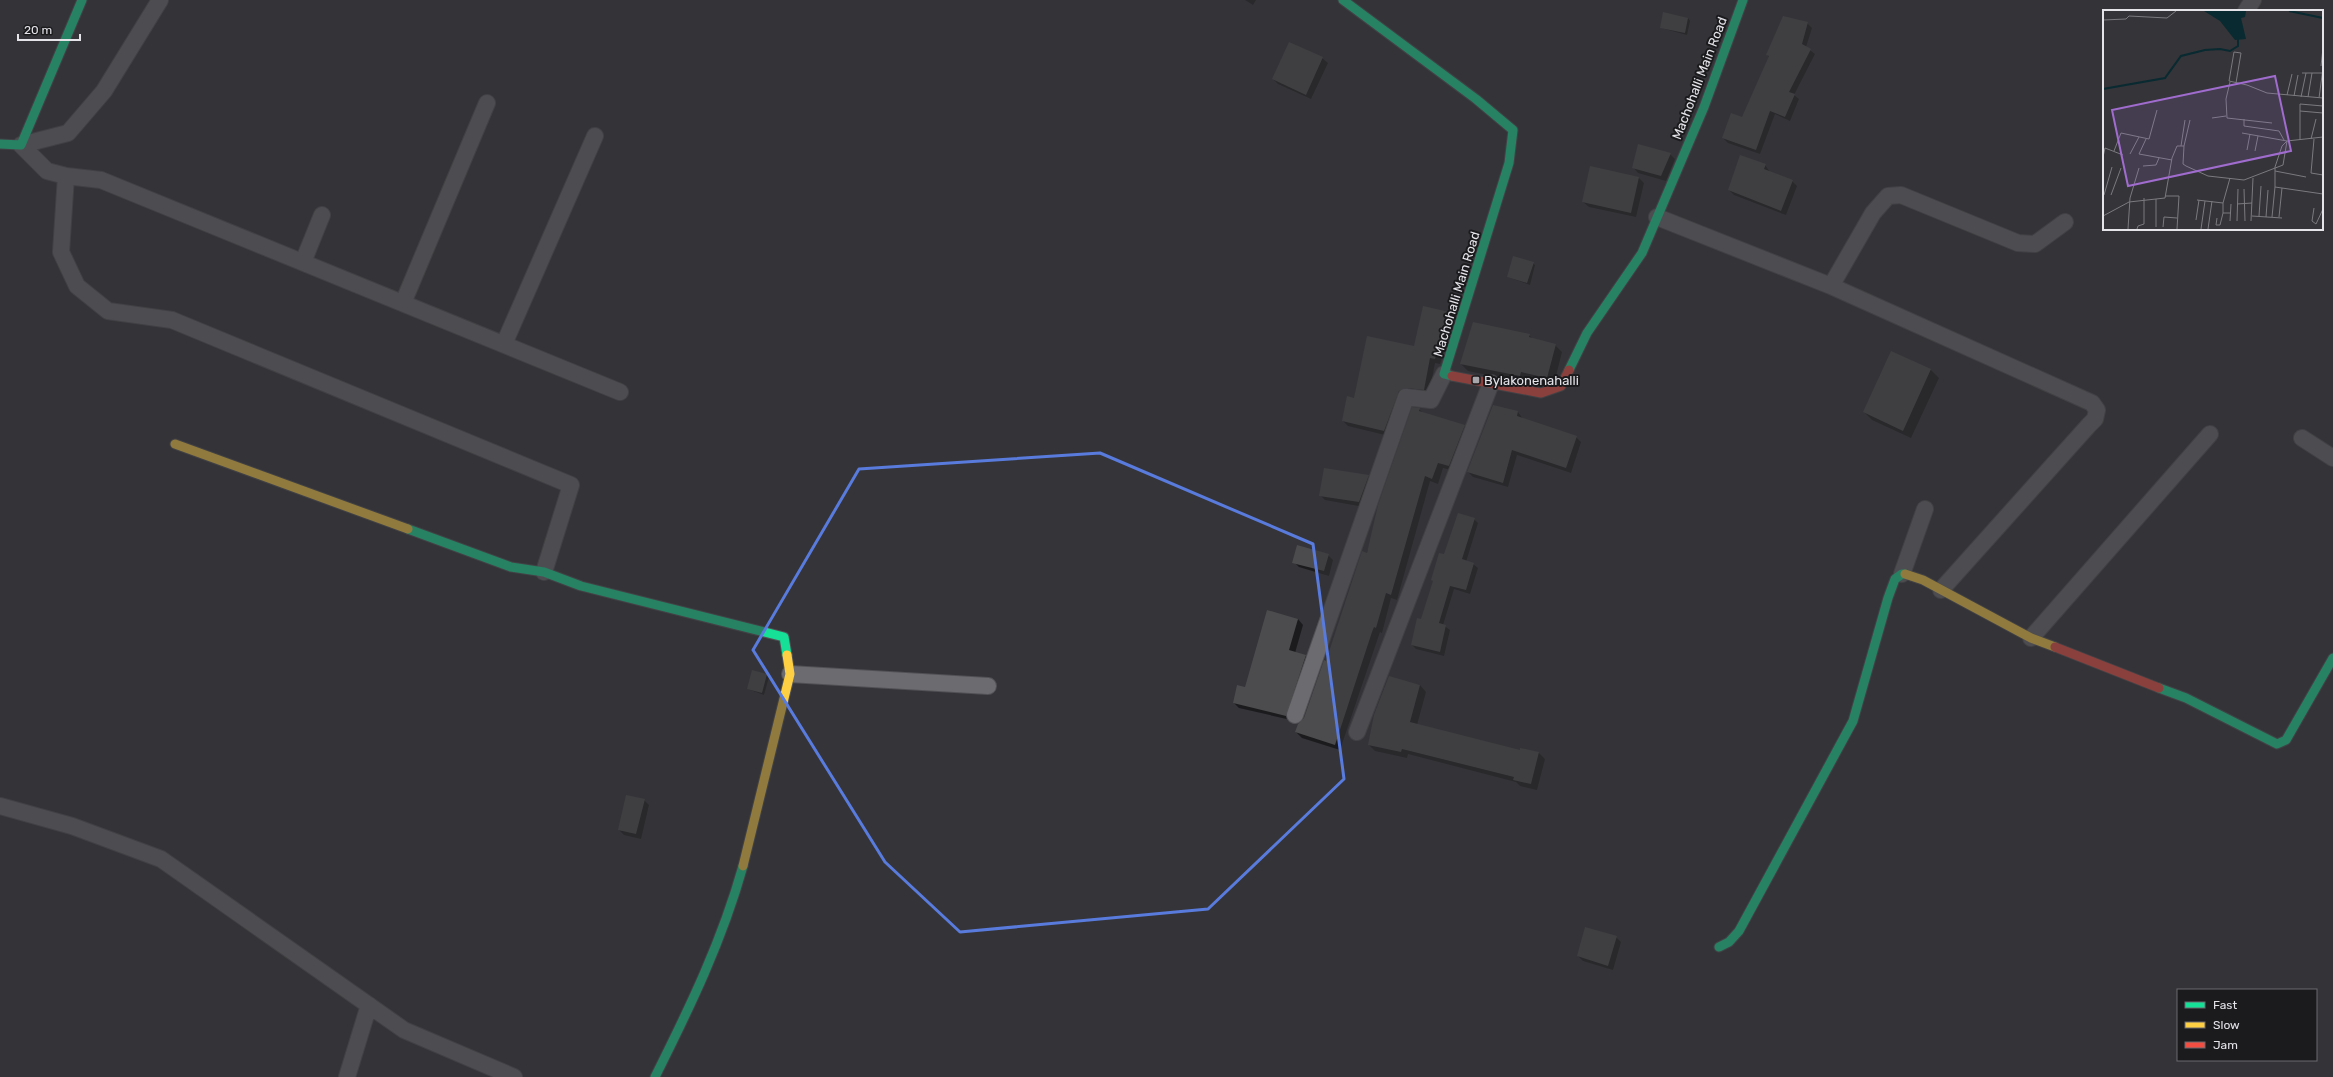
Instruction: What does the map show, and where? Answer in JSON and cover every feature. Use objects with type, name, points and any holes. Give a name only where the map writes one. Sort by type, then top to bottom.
[{"type":"street","points":[[21,145],[82,0]]},
{"type":"street","points":[[0,144],[21,145],[68,132],[104,91],[160,0]]},
{"type":"street","name":"Machohalli Main Road","points":[[1343,0],[1476,99],[1513,130],[1507,171],[1444,374],[1541,393],[1561,386],[1587,333],[1642,253],[1704,107],[1743,0]]},
{"type":"street","points":[[2247,10],[2253,0]]},
{"type":"street","points":[[403,303],[487,103]]},
{"type":"street","points":[[504,344],[595,136]]},
{"type":"street","points":[[21,145],[48,171],[66,176],[101,180],[620,392]]},
{"type":"street","points":[[66,176],[61,252],[77,286],[108,311],[172,320],[571,485],[544,572]]},
{"type":"street","points":[[1831,286],[1872,213],[1888,196],[1902,195],[2018,243],[2035,244],[2065,222]]},
{"type":"street","points":[[303,262],[322,215]]},
{"type":"street","points":[[1657,217],[1831,286],[2092,403],[2097,410],[2094,419],[2089,426],[1941,590]]},
{"type":"street","points":[[1295,714],[1406,397],[1431,400],[1444,374]]},
{"type":"street","points":[[1357,732],[1491,383]]},
{"type":"street","points":[[2031,638],[2210,434]]},
{"type":"street","points":[[2302,438],[2333,458]]},
{"type":"street","points":[[175,444],[511,567],[544,572],[581,586],[784,637],[790,674],[750,843],[732,906],[701,985],[655,1077]]},
{"type":"street","points":[[1719,947],[1729,942],[1739,931],[1853,720],[1888,598],[1895,579],[1902,574],[1925,509]]},
{"type":"street","points":[[1902,574],[1912,575],[2031,638],[2186,698],[2277,744],[2286,740],[2333,658]]},
{"type":"street","points":[[790,674],[988,686]]},
{"type":"street","points":[[0,806],[72,826],[160,859],[404,1030],[514,1077]]},
{"type":"street","points":[[347,1077],[370,1005]]},
{"type":"highlighted area","points":[[1100,453],[1313,544],[1344,779],[1208,909],[960,932],[885,862],[753,650],[859,469]]},
{"type":"building","points":[[1663,12],[1688,18],[1685,33],[1660,28]]},
{"type":"building","points":[[1783,16],[1808,22],[1802,44],[1811,49],[1789,92],[1795,94],[1785,117],[1770,111],[1756,150],[1722,138],[1731,113],[1742,117],[1769,56],[1766,55]]},
{"type":"building","points":[[1289,42],[1323,57],[1306,95],[1272,79]]},
{"type":"building","points":[[1638,144],[1671,153],[1661,176],[1632,168]]},
{"type":"building","points":[[1740,155],[1766,164],[1764,169],[1793,180],[1781,211],[1728,190]]},
{"type":"building","points":[[1590,166],[1639,177],[1631,213],[1582,202]]},
{"type":"building","points":[[1513,256],[1534,262],[1527,283],[1507,277]]},
{"type":"building","points":[[1423,306],[1449,312],[1435,359],[1430,358],[1424,390],[1407,388],[1399,391],[1384,431],[1342,421],[1347,396],[1354,398],[1367,336],[1414,346]]},
{"type":"building","points":[[1473,322],[1530,334],[1529,337],[1556,344],[1547,378],[1521,372],[1520,376],[1460,364]]},
{"type":"building","points":[[1891,351],[1931,369],[1903,431],[1863,412]]},
{"type":"building","points":[[1493,405],[1518,411],[1517,416],[1577,436],[1566,468],[1512,450],[1503,483],[1467,472]]},
{"type":"building","points":[[1412,407],[1420,408],[1419,411],[1465,425],[1449,466],[1438,463],[1432,479],[1425,476],[1391,595],[1386,593],[1376,628],[1374,627],[1372,632],[1335,745],[1295,732],[1298,724],[1304,718],[1324,660],[1326,661],[1362,551],[1367,553],[1378,505]]},
{"type":"building","points":[[1324,468],[1369,475],[1359,502],[1319,496]]},
{"type":"building","points":[[1458,513],[1475,518],[1462,559],[1474,563],[1466,590],[1450,586],[1439,623],[1446,625],[1440,652],[1411,645],[1417,618],[1421,619],[1433,581],[1431,580],[1439,553],[1444,554]]},
{"type":"building","points":[[1297,545],[1329,554],[1324,571],[1292,563]]},
{"type":"building","points":[[1267,610],[1298,619],[1289,650],[1306,655],[1286,716],[1233,703],[1237,685],[1245,687]]},
{"type":"building","points":[[752,670],[767,674],[762,693],[747,689]]},
{"type":"building","points":[[1389,676],[1420,685],[1410,722],[1520,750],[1520,748],[1539,752],[1531,784],[1513,780],[1514,777],[1402,749],[1401,752],[1368,745],[1374,715]]},
{"type":"building","points":[[626,795],[645,799],[636,834],[618,830]]},
{"type":"building","points":[[1585,927],[1617,936],[1608,966],[1577,956]]},
{"type":"traffic: fast","points":[[0,144],[21,145],[82,0]]},
{"type":"traffic: fast","points":[[1343,0],[1476,99],[1513,130],[1509,163],[1444,374],[1452,376]]},
{"type":"traffic: fast","points":[[1569,370],[1587,333],[1642,253],[1704,107],[1743,0]]},
{"type":"traffic: fast","points":[[408,529],[511,567],[544,572],[581,586],[784,637],[787,655]]},
{"type":"traffic: fast","points":[[1719,947],[1729,942],[1739,931],[1853,721],[1888,598],[1895,579],[1902,574],[1905,574]]},
{"type":"traffic: fast","points":[[2159,688],[2186,698],[2277,744],[2286,740],[2333,658]]},
{"type":"traffic: fast","points":[[655,1077],[681,1025],[715,947],[735,894],[743,866]]},
{"type":"traffic: slow","points":[[175,444],[408,529]]},
{"type":"traffic: slow","points":[[1905,574],[1923,580],[2031,638],[2055,647]]},
{"type":"traffic: slow","points":[[743,866],[790,674],[787,655]]},
{"type":"traffic: jam","points":[[1452,376],[1541,393],[1561,386],[1569,370]]},
{"type":"traffic: jam","points":[[2055,647],[2159,688]]},
{"type":"place","name":"Bylakonenahalli","points":[[1476,380]]}]
